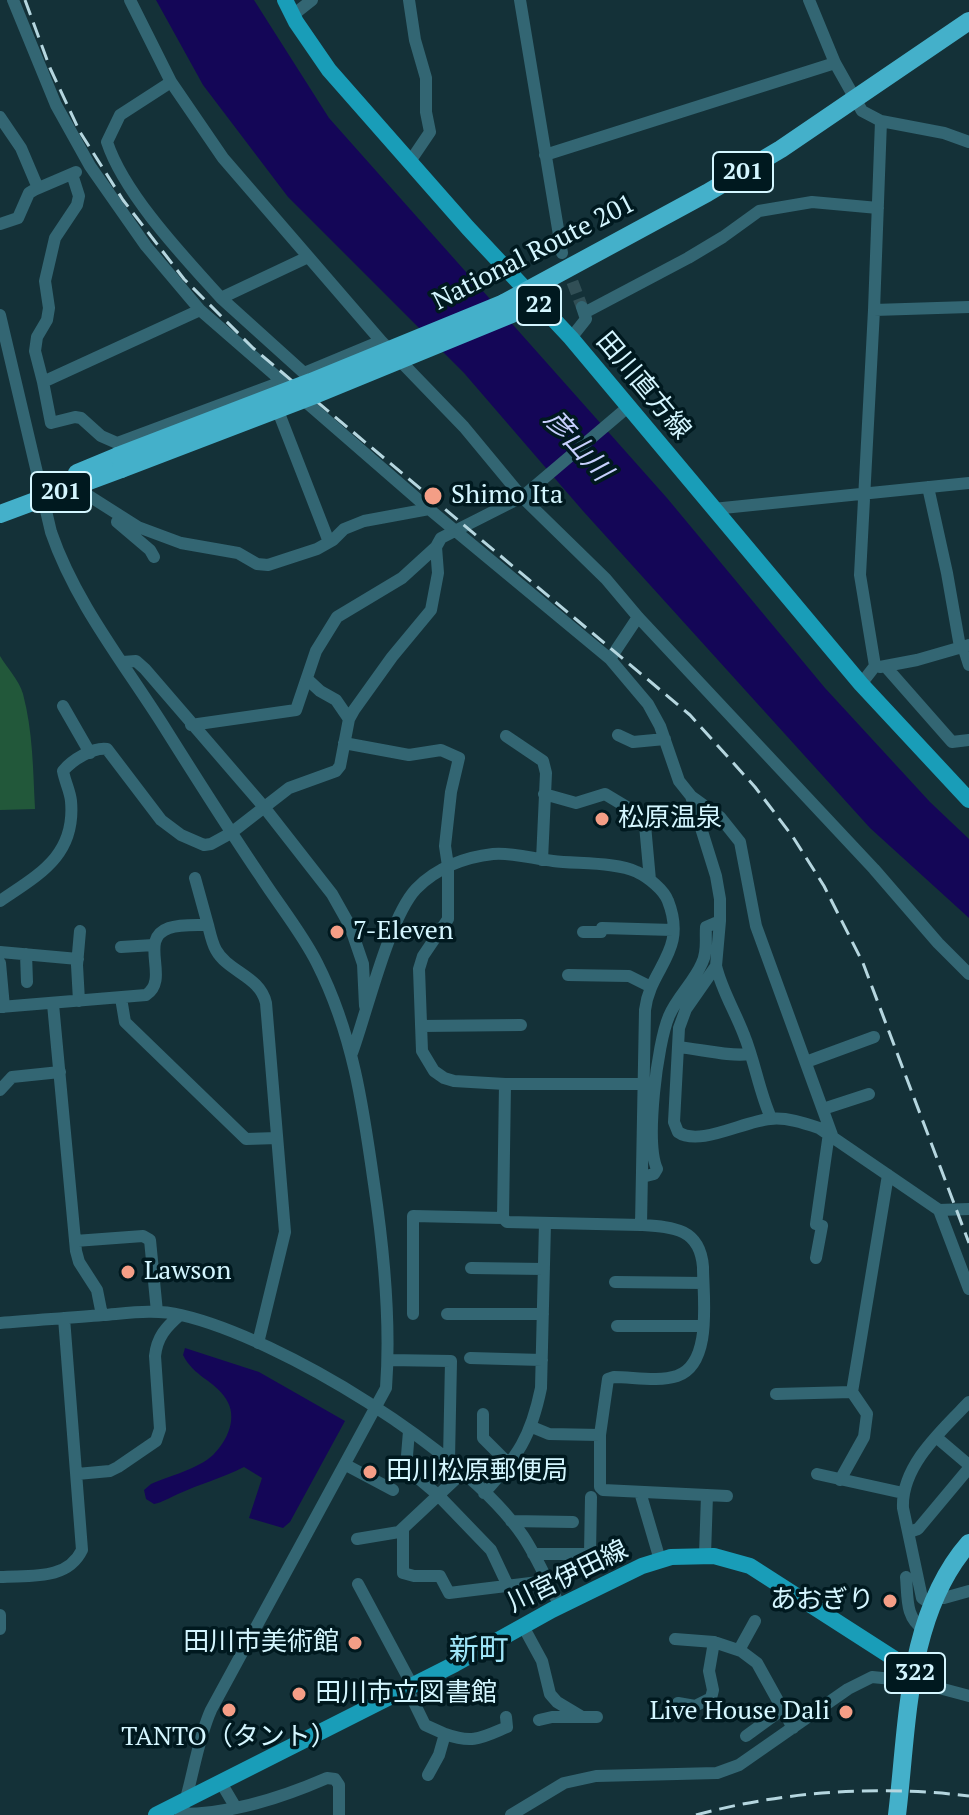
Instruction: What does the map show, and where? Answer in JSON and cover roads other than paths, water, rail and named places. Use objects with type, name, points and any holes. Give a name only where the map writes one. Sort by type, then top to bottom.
[{"type":"highway","name":"National Route 201","points":[[858,106],[969,21]]},
{"type":"highway","name":"National Route 201","points":[[0,514],[42,493],[311,382],[508,308],[858,106],[969,35]]},
{"type":"highway","name":"National Route 201","points":[[0,503],[75,487],[120,462]]},
{"type":"highway","name":"322","points":[[897,1815],[914,1677],[924,1630],[932,1601],[969,1543]]},
{"type":"main road","name":"田川直方線","points":[[289,8],[329,70],[409,163],[571,338],[624,411],[713,509],[861,684],[969,800]]},
{"type":"main road","name":"川宮伊田線","points":[[156,1815],[183,1809],[220,1781],[560,1606],[671,1557],[705,1555],[750,1566],[770,1576],[914,1677]]},
{"type":"street","points":[[13,0],[50,92],[90,166],[146,246],[200,310],[429,509],[610,659],[648,704],[665,739],[679,781],[691,796],[720,817],[740,842],[756,926],[830,1134],[816,1224],[822,1226],[816,1258]]},
{"type":"street","points":[[130,0],[171,82],[223,158],[308,257],[381,341],[606,579],[969,974]]},
{"type":"street","points":[[289,8],[312,0]]},
{"type":"street","points":[[409,0],[415,40],[426,78],[426,112],[430,132],[409,163]]},
{"type":"street","points":[[520,0],[562,253]]},
{"type":"street","points":[[809,0],[835,63],[858,106],[881,121],[944,133],[969,142]]},
{"type":"street","points":[[545,155],[835,63]]},
{"type":"street","points":[[171,82],[120,115],[107,142],[127,181],[165,235],[221,298],[304,373],[381,341]]},
{"type":"street","points":[[0,117],[21,148],[38,188]]},
{"type":"street","points":[[881,121],[860,575],[881,667],[952,742],[969,740]]},
{"type":"street","points":[[0,224],[18,218],[29,193],[90,166]]},
{"type":"street","points":[[72,174],[79,196],[77,205],[55,238],[45,281],[49,308],[47,320],[37,337],[35,351],[51,423],[81,418],[101,436],[117,443],[281,382]]},
{"type":"street","points":[[571,338],[586,319],[583,310],[688,258],[759,211],[812,202],[878,208]]},
{"type":"street","points":[[221,298],[308,257]]},
{"type":"street","points":[[874,310],[969,307]]},
{"type":"street","points":[[43,382],[200,310]]},
{"type":"street","points":[[0,315],[62,565],[231,833],[316,960],[334,999],[352,1053],[364,1111],[381,1229],[388,1360],[386,1388],[377,1410],[211,1710],[200,1735],[183,1809],[205,1814],[263,1803],[327,1778],[335,1779],[339,1785],[339,1815]]},
{"type":"street","points":[[193,449],[308,405]]},
{"type":"street","points":[[191,725],[290,712],[298,705],[316,651],[337,617],[402,578],[436,547],[441,538],[527,494],[624,411]]},
{"type":"street","points":[[280,416],[329,542]]},
{"type":"street","points":[[713,509],[969,483]]},
{"type":"street","points":[[75,487],[138,527],[181,543],[238,553],[257,564],[268,565],[317,549],[344,529],[364,521],[429,509]]},
{"type":"street","points":[[928,487],[969,665]]},
{"type":"street","points":[[111,510],[111,516],[154,557]]},
{"type":"street","points":[[0,901],[51,865],[71,823],[71,799],[63,771],[98,748],[107,749],[161,820],[181,835],[204,845],[231,833],[289,788],[336,771],[340,766],[349,719],[392,657],[431,610],[438,573],[436,547]]},
{"type":"street","points":[[610,659],[638,617]]},
{"type":"street","points":[[861,684],[881,667],[964,646]]},
{"type":"street","points":[[123,662],[136,661],[145,669],[264,807],[332,894],[350,926],[363,964],[366,1015]]},
{"type":"street","points":[[307,679],[336,700],[349,719]]},
{"type":"street","points":[[63,706],[90,753]]},
{"type":"street","points":[[618,735],[633,742],[665,739]]},
{"type":"street","points":[[506,736],[543,761],[546,773],[542,860]]},
{"type":"street","points":[[344,743],[409,755],[431,750],[456,755],[459,764],[451,792],[445,846],[448,919],[423,956],[419,969],[422,1051],[434,1071],[454,1081],[642,1084]]},
{"type":"street","points":[[544,794],[576,803],[605,794],[640,815],[645,825],[650,880]]},
{"type":"street","points":[[691,796],[720,899],[716,966],[720,983],[745,1037],[771,1118]]},
{"type":"street","points":[[352,1053],[405,905],[414,890],[431,876],[469,858],[496,853],[619,866],[638,872],[667,897],[673,930],[670,953],[651,987],[645,1010],[641,1225]]},
{"type":"street","points":[[195,878],[215,949],[264,994],[285,1232],[258,1343]]},
{"type":"street","points":[[642,1177],[654,1174],[657,1169],[652,1155],[653,1113],[663,1033],[674,1004],[701,965],[707,947],[706,927],[720,921]]},
{"type":"street","points":[[0,963],[2,1007],[146,995],[155,986],[154,945],[158,934],[165,929],[208,925]]},
{"type":"street","points":[[583,932],[601,932],[602,928],[673,930]]},
{"type":"street","points":[[79,1001],[80,931]]},
{"type":"street","points":[[121,947],[154,945]]},
{"type":"street","points":[[0,952],[78,959]]},
{"type":"street","points":[[26,954],[27,982]]},
{"type":"street","points":[[716,966],[686,1009],[679,1028],[674,1122],[678,1132],[693,1139],[771,1118],[799,1122],[830,1134],[939,1210],[969,1289]]},
{"type":"street","points":[[568,975],[629,976],[651,987]]},
{"type":"street","points":[[121,998],[125,1022],[246,1139],[277,1138]]},
{"type":"street","points":[[53,1004],[75,1241],[79,1262],[97,1290],[102,1315]]},
{"type":"street","points":[[421,1026],[521,1025]]},
{"type":"street","points":[[806,1062],[874,1037]]},
{"type":"street","points":[[678,1047],[709,1049],[736,1056],[749,1054]]},
{"type":"street","points":[[0,1090],[12,1077],[60,1072]]},
{"type":"street","points":[[503,1218],[505,1084]]},
{"type":"street","points":[[823,1109],[869,1094]]},
{"type":"street","points":[[840,1480],[864,1437],[867,1414],[852,1392],[888,1175]]},
{"type":"street","points":[[939,1210],[969,1209]]},
{"type":"street","points":[[413,1314],[413,1216],[641,1225],[671,1227],[684,1232],[696,1242],[702,1255],[700,1353],[684,1372],[674,1377],[608,1379],[600,1435],[600,1487],[603,1490],[727,1496]]},
{"type":"street","points":[[484,1493],[529,1435],[541,1388],[545,1223]]},
{"type":"street","points":[[75,1241],[143,1236],[150,1240],[157,1312]]},
{"type":"street","points":[[471,1268],[544,1269]]},
{"type":"street","points":[[615,1282],[703,1283]]},
{"type":"street","points":[[0,1323],[157,1312],[180,1315],[258,1343],[327,1378],[449,1459],[523,1536],[560,1606]]},
{"type":"street","points":[[447,1314],[543,1314]]},
{"type":"street","points":[[77,1474],[110,1471],[156,1441],[160,1429],[156,1344],[180,1315]]},
{"type":"street","points":[[0,1577],[57,1572],[69,1568],[76,1562],[83,1543],[64,1318]]},
{"type":"street","points":[[617,1326],[702,1326]]},
{"type":"street","points":[[470,1358],[542,1360]]},
{"type":"street","points":[[388,1360],[451,1361],[449,1459]]},
{"type":"street","points":[[776,1394],[852,1392]]},
{"type":"street","points":[[969,1402],[936,1437],[917,1463],[903,1493],[903,1508],[922,1598],[932,1601],[969,1591]]},
{"type":"street","points":[[483,1414],[483,1438],[509,1464]]},
{"type":"street","points":[[532,1427],[549,1434],[600,1435]]},
{"type":"street","points":[[409,1431],[406,1468],[438,1495],[491,1550],[508,1586]]},
{"type":"street","points":[[909,1532],[918,1529],[969,1466],[936,1437]]},
{"type":"street","points":[[346,1465],[393,1490]]},
{"type":"street","points":[[357,1539],[388,1535],[403,1528],[463,1472]]},
{"type":"street","points":[[817,1474],[903,1493]]},
{"type":"street","points":[[640,1492],[660,1560]]},
{"type":"street","points":[[705,1555],[707,1495]]},
{"type":"street","points":[[533,1554],[590,1554],[591,1497]]},
{"type":"street","points":[[511,1521],[573,1522]]},
{"type":"street","points":[[403,1528],[403,1573],[440,1576],[449,1593],[547,1581]]},
{"type":"street","points":[[906,1577],[909,1616],[924,1630]]},
{"type":"street","points":[[358,1584],[425,1725],[464,1741],[475,1740],[507,1727],[506,1717]]},
{"type":"street","points":[[0,1615],[0,1629]]},
{"type":"street","points":[[739,1650],[755,1621]]},
{"type":"street","points":[[523,1626],[542,1661],[550,1694],[557,1702],[582,1717]]},
{"type":"street","points":[[675,1639],[714,1642],[739,1650],[757,1663],[793,1728]]},
{"type":"street","points":[[678,1703],[695,1706],[711,1698],[713,1690],[709,1671],[714,1642]]},
{"type":"street","points":[[511,1815],[564,1783],[585,1778],[717,1773],[739,1765],[848,1689],[872,1677],[914,1677],[969,1696]]},
{"type":"street","points":[[746,1736],[783,1709]]},
{"type":"street","points":[[539,1720],[597,1717]]},
{"type":"street","points":[[428,1775],[439,1755],[445,1734]]},
{"type":"street","points":[[220,1781],[236,1808]]},
{"type":"water","name":"彦山川","points":[[156,0],[254,0],[329,118],[667,498],[825,688],[930,802],[969,839],[969,918],[870,828],[583,511],[464,373],[288,197],[203,85]]},
{"type":"water","points":[[185,1348],[259,1372],[345,1421],[290,1522],[283,1528],[249,1518],[262,1478],[244,1467],[154,1504],[146,1499],[144,1490],[151,1484],[192,1468],[213,1455],[230,1428],[230,1406],[216,1387],[188,1362],[183,1355]]},
{"type":"tunnel","points":[[566,265],[582,307]]},
{"type":"railway","points":[[25,0],[50,68],[80,132],[123,200],[184,279],[253,348],[690,715],[755,787],[793,837],[824,886],[863,963],[969,1243]]},
{"type":"railway","points":[[696,1815],[763,1800],[832,1792],[901,1791],[969,1796]]},
{"type":"place","name":"Shimo Ita","points":[[433,496]]},
{"type":"place","name":"松原温泉","points":[[602,819]]},
{"type":"place","name":"7-Eleven","points":[[337,932]]},
{"type":"place","name":"Lawson","points":[[128,1272]]},
{"type":"place","name":"田川松原郵便局","points":[[370,1472]]},
{"type":"place","name":"あおぎり","points":[[890,1601]]},
{"type":"place","name":"田川市美術館","points":[[355,1643]]},
{"type":"place","name":"田川市立図書館","points":[[299,1694]]},
{"type":"place","name":"TANTO（タント）","points":[[229,1710]]},
{"type":"place","name":"Live House Dali","points":[[846,1712]]},
{"type":"district","name":"新町","points":[[479,1651]]}]
